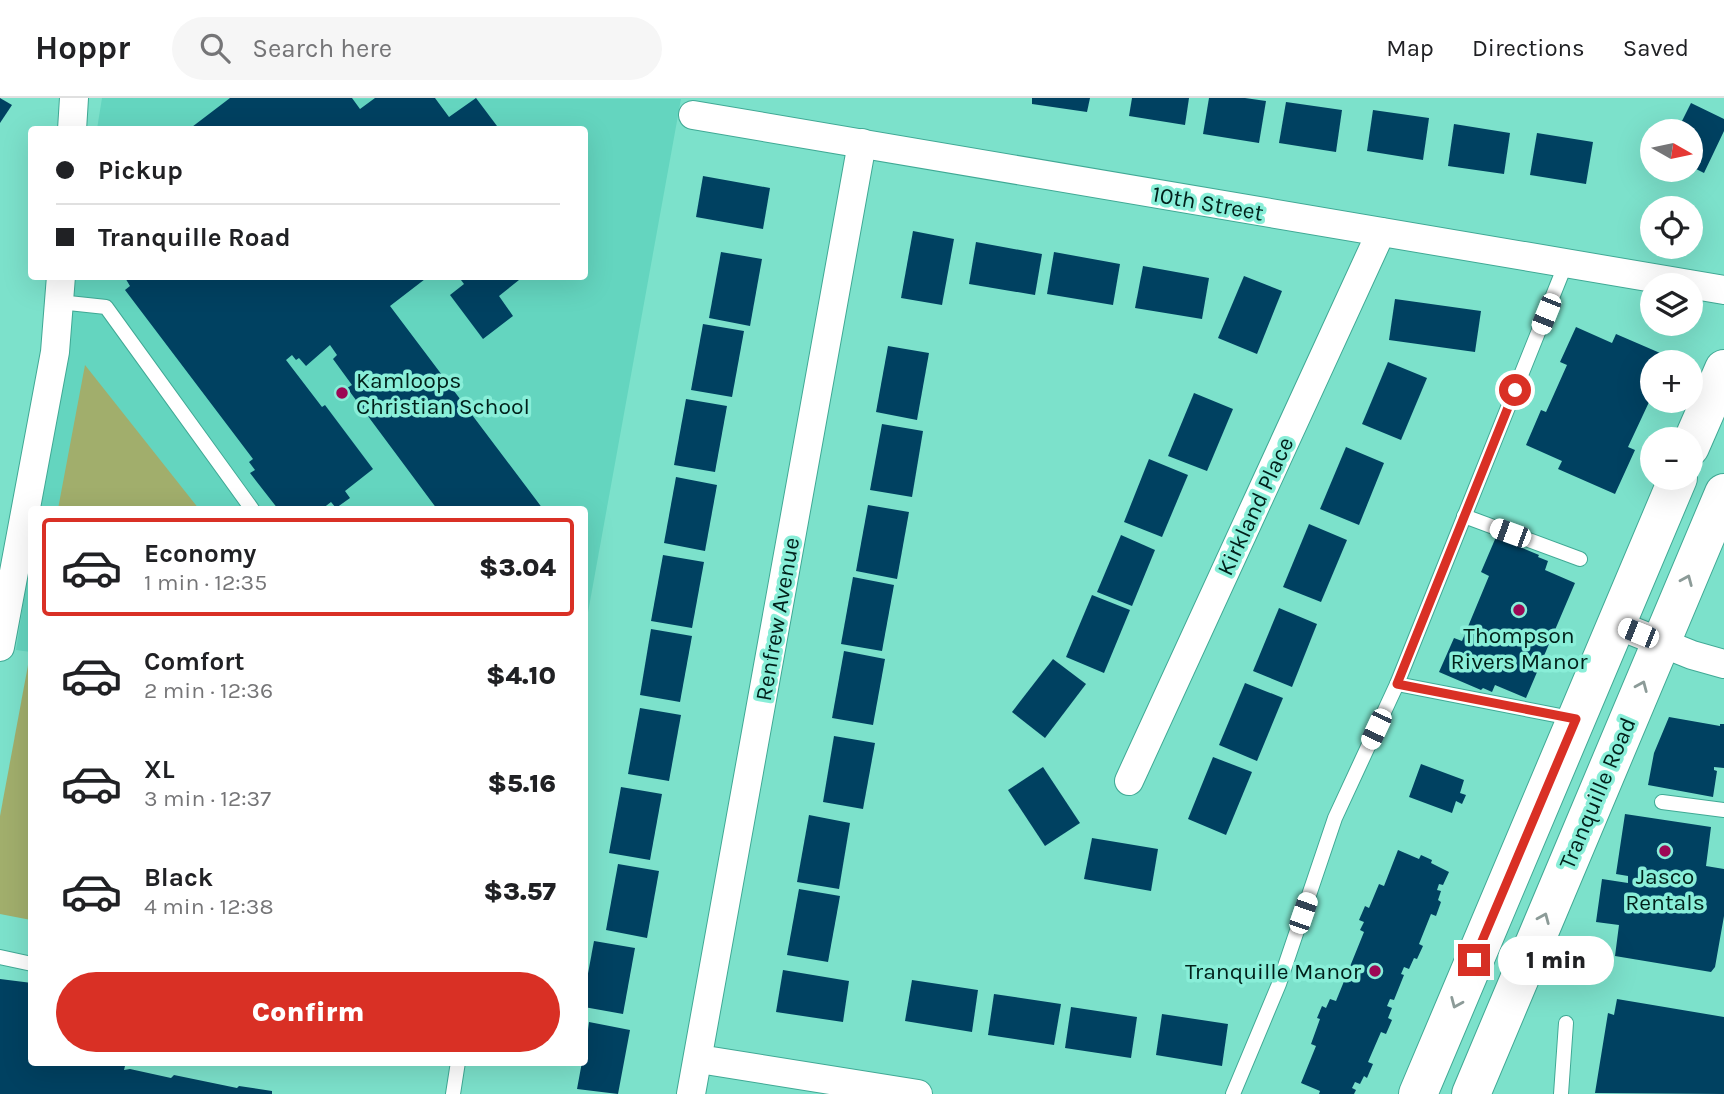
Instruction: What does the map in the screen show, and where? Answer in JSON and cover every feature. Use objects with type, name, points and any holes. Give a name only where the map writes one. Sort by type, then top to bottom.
[{"type":"main road","points":[[1699,427],[1724,369]]},
{"type":"main road","points":[[1418,1094],[1673,490]]},
{"type":"main road","name":"Tranquille Road","points":[[1471,1094],[1724,493]]},
{"type":"street","points":[[72,126],[74,98]]},
{"type":"street","name":"10th Street","points":[[693,115],[1724,290]]},
{"type":"street","name":"Renfrew Avenue","points":[[691,1094],[862,143]]},
{"type":"street","name":"Kirkland Place","points":[[1129,781],[1381,232]]},
{"type":"street","points":[[0,647],[55,352],[60,289]]},
{"type":"street","points":[[1615,624],[1724,664]]},
{"type":"street","points":[[699,1059],[918,1094]]},
{"type":"lane","points":[[1233,1094],[1279,984],[1335,818],[1397,684],[1566,263]]},
{"type":"lane","points":[[60,289],[106,307],[250,506]]},
{"type":"lane","points":[[1464,516],[1580,559]]},
{"type":"lane","points":[[1397,684],[1576,719]]},
{"type":"lane","points":[[1662,802],[1724,810]]},
{"type":"lane","points":[[0,957],[28,963]]},
{"type":"lane","points":[[1561,1094],[1566,1023]]},
{"type":"lane","points":[[453,1094],[457,1066]]},
{"type":"shaded area","name":"Kamloops Christian School","points":[[102,98],[681,99],[588,612],[588,506],[38,506],[74,280],[588,280],[588,126],[97,126]]},
{"type":"shaded area","points":[[28,572],[28,652],[16,650]]},
{"type":"green space","points":[[85,365],[197,506],[59,506]]},
{"type":"green space","points":[[28,665],[28,919],[0,914],[0,816]]},
{"type":"building","points":[[0,98],[12,105],[0,123]]},
{"type":"building","points":[[230,98],[352,98],[360,109],[375,98],[435,98],[449,117],[476,98],[497,126],[193,126]]},
{"type":"building","points":[[1032,98],[1090,98],[1087,112],[1032,104]]},
{"type":"building","points":[[1132,98],[1189,98],[1185,125],[1129,116]]},
{"type":"building","points":[[1209,98],[1266,101],[1259,143],[1203,134]]},
{"type":"building","points":[[1286,102],[1342,110],[1336,152],[1279,143]]},
{"type":"building","points":[[1691,103],[1724,119],[1724,131],[1704,173],[1703,119],[1683,119]]},
{"type":"building","points":[[1373,110],[1429,118],[1423,160],[1367,151]]},
{"type":"building","points":[[1454,124],[1510,133],[1504,174],[1448,166]]},
{"type":"building","points":[[1537,133],[1593,142],[1586,184],[1530,175]]},
{"type":"building","points":[[703,176],[770,188],[763,229],[696,217]]},
{"type":"building","points":[[913,231],[954,239],[942,305],[901,298]]},
{"type":"building","points":[[976,242],[1042,254],[1035,295],[969,284]]},
{"type":"building","points":[[721,252],[762,259],[750,326],[709,318]]},
{"type":"building","points":[[1054,252],[1120,264],[1113,305],[1047,294]]},
{"type":"building","points":[[1143,266],[1209,278],[1202,319],[1135,308]]},
{"type":"building","points":[[1244,276],[1282,291],[1257,354],[1218,338]]},
{"type":"building","name":"Kamloops Christian School","points":[[126,280],[424,280],[390,306],[541,506],[435,506],[347,388],[352,385],[333,359],[337,355],[330,345],[306,366],[292,355],[286,360],[322,407],[325,405],[373,469],[345,491],[350,498],[339,506],[331,502],[326,506],[276,506],[250,473],[255,470],[249,462],[253,459],[125,290],[130,286]]},
{"type":"building","name":"Kamloops Christian School","points":[[461,280],[519,280],[499,296],[513,316],[483,339],[450,295],[464,284]]},
{"type":"building","points":[[1395,299],[1481,311],[1475,352],[1389,340]]},
{"type":"building","points":[[703,324],[744,331],[732,397],[691,390]]},
{"type":"building","points":[[1576,327],[1612,343],[1616,334],[1653,350],[1640,350],[1640,413],[1644,413],[1628,447],[1635,450],[1615,494],[1558,469],[1562,461],[1526,445],[1541,410],[1546,412],[1567,365],[1560,362]]},
{"type":"building","points":[[888,346],[929,353],[917,420],[876,412]]},
{"type":"building","points":[[1388,362],[1427,378],[1401,440],[1362,424]]},
{"type":"building","points":[[1194,393],[1233,409],[1207,471],[1168,456]]},
{"type":"building","points":[[686,399],[727,406],[715,472],[674,465]]},
{"type":"building","points":[[882,424],[923,431],[912,497],[870,490]]},
{"type":"building","points":[[1346,447],[1384,463],[1359,525],[1320,509]]},
{"type":"building","points":[[1149,459],[1188,475],[1162,537],[1124,522]]},
{"type":"building","points":[[676,477],[717,485],[705,551],[664,543]]},
{"type":"building","points":[[868,505],[909,512],[897,579],[856,571]]},
{"type":"building","points":[[1309,524],[1347,540],[1321,602],[1283,587]]},
{"type":"building","points":[[1121,535],[1155,550],[1132,606],[1097,592]]},
{"type":"building","name":"Thompson Rivers Manor","points":[[1496,537],[1539,555],[1538,557],[1548,561],[1545,570],[1575,583],[1526,698],[1495,685],[1492,692],[1483,688],[1481,690],[1439,672],[1454,638],[1462,641],[1489,576],[1481,572]]},
{"type":"building","points":[[663,555],[704,562],[692,628],[651,621]]},
{"type":"building","points":[[853,577],[894,585],[882,651],[841,644]]},
{"type":"building","points":[[1092,595],[1130,610],[1104,673],[1066,657]]},
{"type":"building","points":[[1279,608],[1317,624],[1292,687],[1253,671]]},
{"type":"building","points":[[651,629],[692,636],[680,702],[640,695]]},
{"type":"building","points":[[844,651],[885,659],[873,725],[832,718]]},
{"type":"building","points":[[1053,659],[1086,684],[1045,738],[1012,712]]},
{"type":"building","points":[[1245,683],[1283,698],[1257,761],[1219,745]]},
{"type":"building","points":[[640,708],[681,715],[669,781],[628,774]]},
{"type":"building","points":[[1669,717],[1720,726],[1724,724],[1724,768],[1714,767],[1717,771],[1713,797],[1648,785],[1654,753]]},
{"type":"building","points":[[834,736],[875,743],[863,809],[823,802]]},
{"type":"building","points":[[1213,757],[1252,772],[1226,835],[1188,819]]},
{"type":"building","points":[[1421,764],[1464,780],[1460,793],[1466,795],[1462,804],[1456,801],[1452,813],[1409,797]]},
{"type":"building","points":[[1043,767],[1080,823],[1045,846],[1008,790]]},
{"type":"building","points":[[621,787],[662,794],[650,860],[609,853]]},
{"type":"building","points":[[1625,814],[1711,827],[1706,866],[1724,869],[1724,916],[1715,967],[1711,972],[1615,956],[1619,925],[1596,922],[1602,879],[1628,883],[1628,876],[1616,874]]},
{"type":"building","points":[[809,815],[850,823],[839,889],[797,882]]},
{"type":"building","points":[[1092,838],[1158,849],[1151,891],[1084,879]]},
{"type":"building","name":"Tranquille Manor","points":[[1398,850],[1419,859],[1421,855],[1449,872],[1443,885],[1439,884],[1437,890],[1441,891],[1438,900],[1441,902],[1436,916],[1431,914],[1419,944],[1423,946],[1417,959],[1414,958],[1409,969],[1404,967],[1401,974],[1404,975],[1394,1000],[1390,999],[1387,1006],[1392,1008],[1388,1018],[1392,1020],[1386,1034],[1381,1032],[1368,1062],[1373,1064],[1367,1078],[1364,1076],[1360,1084],[1355,1082],[1352,1088],[1356,1090],[1354,1094],[1319,1094],[1320,1091],[1301,1083],[1316,1046],[1311,1044],[1320,1019],[1317,1018],[1322,1006],[1326,1008],[1330,999],[1336,1001],[1364,932],[1360,930],[1364,922],[1359,920],[1365,906],[1369,908],[1379,884],[1384,886]]},
{"type":"building","points":[[618,864],[659,871],[647,938],[606,930]]},
{"type":"building","points":[[799,889],[840,896],[828,962],[787,955]]},
{"type":"building","points":[[594,941],[635,948],[623,1014],[588,1008],[588,973]]},
{"type":"building","points":[[783,970],[849,981],[843,1022],[776,1012]]},
{"type":"building","points":[[0,979],[28,982],[28,1066],[125,1066],[124,1070],[272,1091],[272,1094],[0,1094]]},
{"type":"building","points":[[912,980],[978,990],[972,1032],[905,1021]]},
{"type":"building","points":[[994,994],[1061,1004],[1054,1045],[988,1035]]},
{"type":"building","points":[[1617,999],[1724,1017],[1724,1094],[1595,1093],[1608,1013],[1614,1015]]},
{"type":"building","points":[[1071,1007],[1137,1017],[1131,1058],[1065,1048]]},
{"type":"building","points":[[1162,1014],[1228,1024],[1222,1066],[1156,1055]]},
{"type":"building","points":[[589,1022],[630,1030],[618,1094],[577,1089],[581,1066],[588,1066]]},
{"type":"place","name":"Kamloops Christian School","points":[[342,393]]},
{"type":"place","name":"Thompson Rivers Manor","points":[[1519,610]]},
{"type":"place","name":"Jasco Rentals","points":[[1665,851]]},
{"type":"place","name":"Tranquille Manor","points":[[1375,971]]},
{"type":"route","points":[[1474,960],[1576,719],[1397,684],[1515,390]]}]
